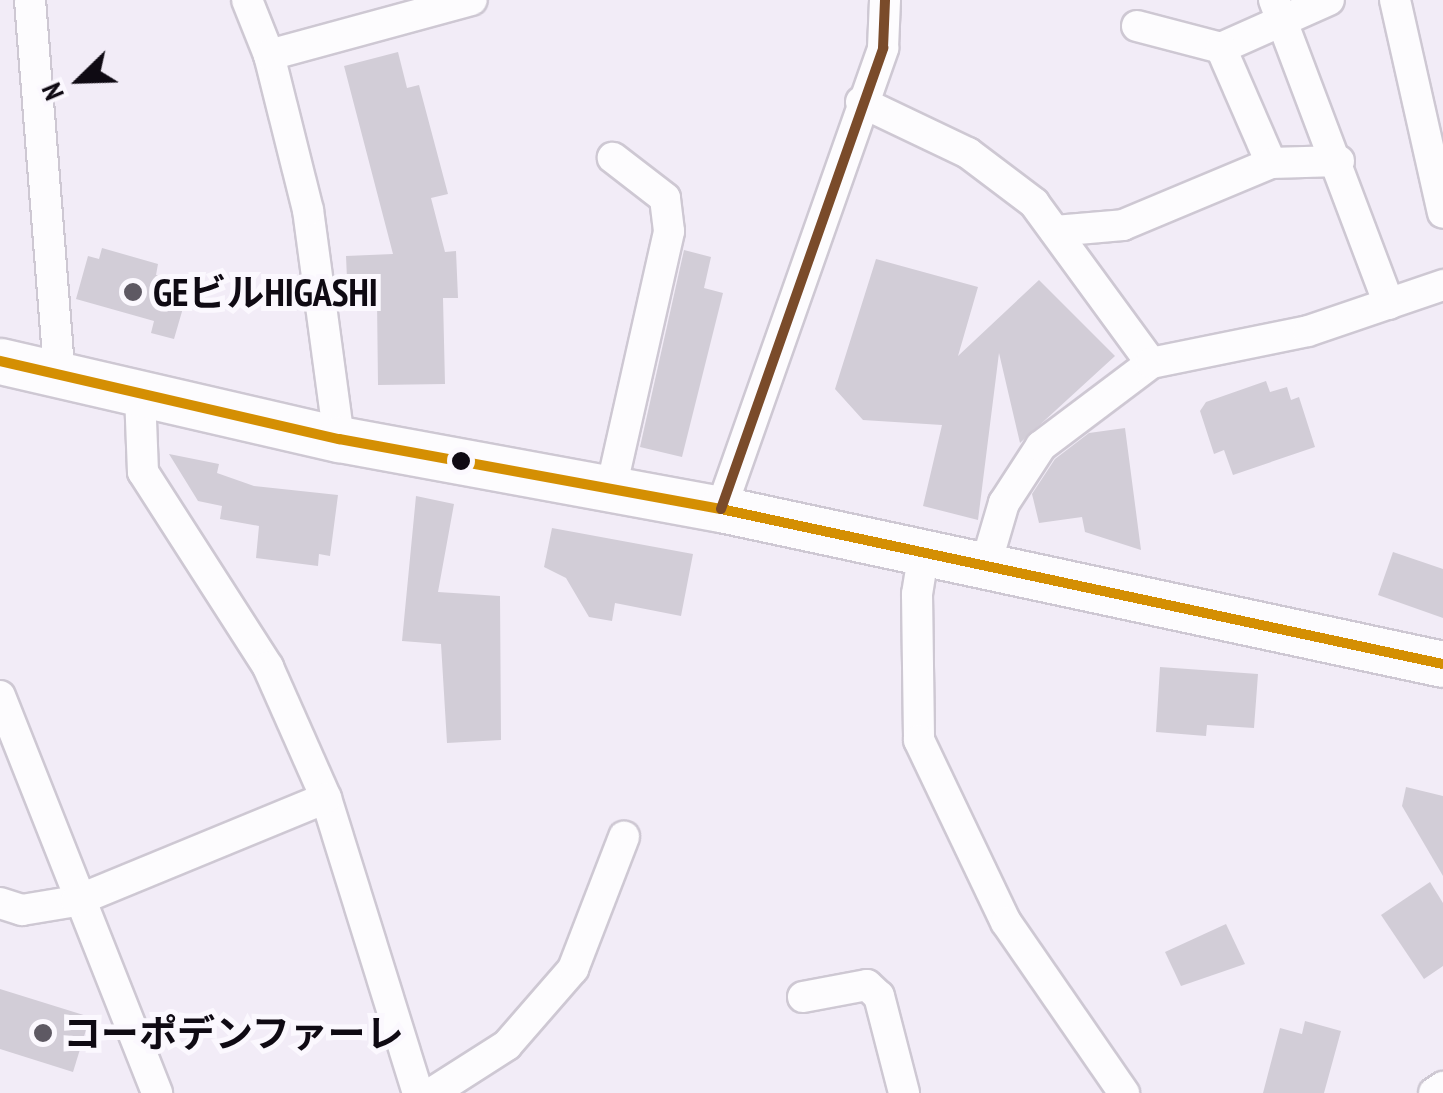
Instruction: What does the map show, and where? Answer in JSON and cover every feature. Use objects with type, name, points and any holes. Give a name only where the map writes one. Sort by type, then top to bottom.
[{"type":"main road","points":[[0,361],[339,440],[721,508],[1443,664]]},
{"type":"street","points":[[30,0],[60,377]]},
{"type":"street","points":[[247,0],[269,54],[308,210],[339,440]]},
{"type":"street","points":[[721,508],[882,48],[885,0]]},
{"type":"street","points":[[1137,26],[1221,48],[1277,10],[1329,0]]},
{"type":"street","points":[[1395,0],[1443,212]]},
{"type":"street","points":[[269,54],[465,3]]},
{"type":"street","points":[[1277,10],[1339,161],[1389,304]]},
{"type":"street","points":[[1221,48],[1271,163]]},
{"type":"street","points":[[861,102],[968,154],[1034,203],[1151,363]]},
{"type":"street","points":[[611,489],[669,231],[665,198],[613,158]]},
{"type":"street","points":[[1055,231],[1123,225],[1271,163],[1339,161]]},
{"type":"street","points":[[986,564],[1004,503],[1041,446],[1151,363],[1308,331],[1443,285]]},
{"type":"street","points":[[140,394],[143,472],[268,667],[326,798],[418,1093]]},
{"type":"street","points":[[924,551],[917,594],[920,740],[1006,922],[1124,1093]]},
{"type":"street","points":[[0,696],[76,901],[157,1093]]},
{"type":"street","points":[[0,903],[22,910],[76,901],[326,798]]},
{"type":"street","points":[[432,1093],[507,1044],[574,968],[624,837]]},
{"type":"street","points":[[803,997],[866,984],[880,996],[904,1093]]},
{"type":"street","points":[[1434,1093],[1443,1086]]},
{"type":"building","points":[[398,52],[407,88],[419,85],[448,194],[431,198],[445,252],[456,251],[458,298],[443,298],[445,384],[378,385],[377,301],[348,302],[346,256],[393,254],[344,66]]},
{"type":"building","name":"GEビルHIGASHI","points":[[102,248],[158,264],[156,275],[190,284],[174,339],[151,333],[154,321],[76,299],[88,256],[99,259]]},
{"type":"building","points":[[684,250],[711,257],[704,288],[723,293],[682,457],[640,447]]},
{"type":"building","points":[[876,259],[978,287],[958,356],[1039,280],[1115,356],[1020,443],[999,353],[978,520],[923,506],[942,425],[863,420],[835,389]]},
{"type":"building","points":[[1266,381],[1270,392],[1287,387],[1291,400],[1299,397],[1315,447],[1233,475],[1224,450],[1214,454],[1200,411],[1206,402]]},
{"type":"building","points":[[1125,428],[1141,550],[1085,532],[1082,517],[1039,523],[1032,494],[1055,459],[1089,433]]},
{"type":"building","points":[[169,454],[219,464],[217,473],[254,486],[338,495],[330,556],[319,554],[318,566],[256,558],[259,526],[220,519],[222,506],[198,501]]},
{"type":"building","points":[[416,496],[454,504],[438,592],[500,596],[501,740],[447,743],[441,644],[402,641]]},
{"type":"building","points":[[552,528],[693,554],[681,616],[615,603],[612,621],[589,617],[566,578],[544,567]]},
{"type":"building","points":[[1393,552],[1443,569],[1443,618],[1378,595]]},
{"type":"building","points":[[1160,667],[1258,674],[1254,728],[1207,725],[1206,736],[1156,732]]},
{"type":"building","points":[[1406,787],[1443,796],[1443,876],[1402,806]]},
{"type":"building","points":[[1430,882],[1443,903],[1443,966],[1424,979],[1381,915]]},
{"type":"building","points":[[1226,924],[1245,964],[1181,986],[1165,952]]},
{"type":"building","name":"コーポデンファーレ","points":[[0,989],[90,1017],[73,1072],[0,1049]]},
{"type":"building","points":[[1305,1021],[1341,1031],[1324,1093],[1263,1093],[1280,1028],[1302,1034]]},
{"type":"transit line","points":[[721,509],[883,48],[885,0]]},
{"type":"transit line","points":[[0,361],[339,439],[721,509],[1443,664]]},
{"type":"place","name":"GEビルHIGASHI","points":[[133,292]]},
{"type":"place","name":"コーポデンファーレ","points":[[43,1033]]}]
